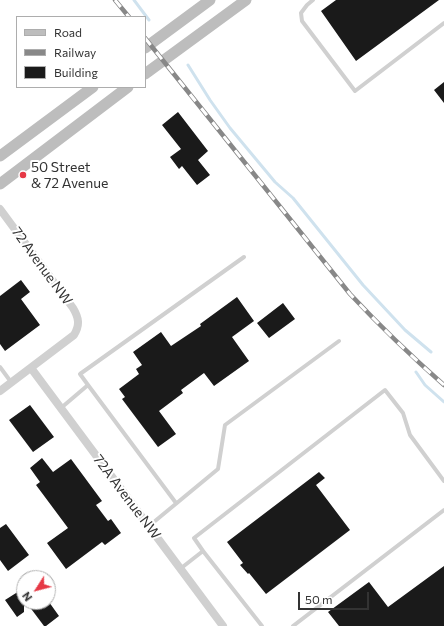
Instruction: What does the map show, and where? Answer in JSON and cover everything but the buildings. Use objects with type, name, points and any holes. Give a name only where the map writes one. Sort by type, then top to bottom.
[{"type":"main road","points":[[146,47],[210,0]]},
{"type":"main road","points":[[146,73],[246,0]]},
{"type":"main road","points":[[0,156],[92,88]]},
{"type":"main road","points":[[0,184],[127,88]]},
{"type":"street","name":"72 Avenue NW","points":[[0,209],[77,315],[78,326],[74,335],[31,368]]},
{"type":"street","points":[[0,390],[31,368]]},
{"type":"street","name":"72A Avenue NW","points":[[31,368],[223,626]]},
{"type":"lane","points":[[313,0],[301,13],[302,21],[355,91],[444,23]]},
{"type":"lane","points":[[176,503],[80,374],[244,257]]},
{"type":"lane","points":[[149,526],[218,470],[225,425],[339,340]]},
{"type":"lane","points":[[0,367],[11,382]]},
{"type":"lane","points":[[61,408],[88,385]]},
{"type":"lane","points":[[262,626],[194,538],[385,390],[403,413],[410,435],[444,481]]},
{"type":"lane","points":[[292,626],[444,510]]},
{"type":"lane","points":[[180,569],[203,551]]},
{"type":"waterway","points":[[134,0],[149,20]]},
{"type":"waterway","points":[[188,65],[230,128],[275,182],[293,198],[363,285],[405,330],[431,352]]},
{"type":"waterway","points":[[416,372],[425,385],[444,402]]},
{"type":"railway","points":[[115,0],[128,16]]},
{"type":"railway","points":[[146,39],[350,294],[396,341],[444,385]]},
{"type":"place","name":"50 Street & 72 Avenue","points":[[23,175]]}]
